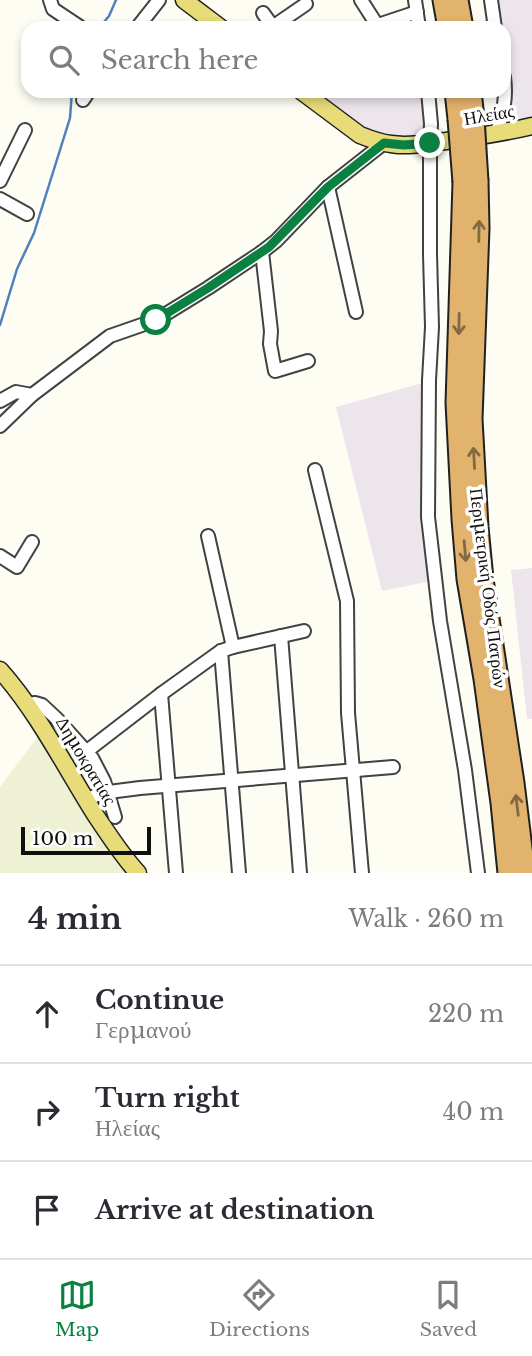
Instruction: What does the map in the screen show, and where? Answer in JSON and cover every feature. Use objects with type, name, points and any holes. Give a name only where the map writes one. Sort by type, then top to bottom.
[{"type":"highway","points":[[443,0],[447,21]]},
{"type":"highway","points":[[458,0],[462,21]]},
{"type":"highway","name":"Περιμετρική Οδός Πατρών","points":[[458,98],[466,118]]},
{"type":"highway","name":"Περιμετρική Οδός Πατρών","points":[[470,98],[466,118],[471,182],[479,228],[472,419],[477,513],[525,873]]},
{"type":"highway","name":"Περιμετρική Οδός Πατρών","points":[[471,182],[456,404],[462,519],[467,579],[502,803],[508,873]]},
{"type":"main road","points":[[192,2],[213,21]]},
{"type":"main road","name":"Ηλείας","points":[[310,98],[350,129],[384,143],[430,143],[532,127]]},
{"type":"main road","name":"Δημοκρατίας","points":[[1,674],[28,704],[86,800],[138,873]]},
{"type":"street","points":[[50,0],[53,9],[70,21]]},
{"type":"street","points":[[142,21],[159,0]]},
{"type":"street","points":[[361,0],[370,21]]},
{"type":"street","points":[[491,0],[494,21]]},
{"type":"street","points":[[281,21],[306,4]]},
{"type":"street","points":[[385,21],[416,6]]},
{"type":"street","points":[[263,13],[268,21]]},
{"type":"street","points":[[429,98],[432,327],[428,517],[440,621],[465,770],[478,873]]},
{"type":"street","points":[[496,134],[505,98]]},
{"type":"street","points":[[0,180],[25,130]]},
{"type":"street","points":[[0,426],[32,396],[110,336],[156,320],[276,241],[328,187],[384,143]]},
{"type":"street","points":[[328,187],[356,312]]},
{"type":"street","points":[[0,199],[27,214]]},
{"type":"street","points":[[261,252],[275,371],[308,361]]},
{"type":"street","points":[[0,401],[16,392],[32,396]]},
{"type":"street","points":[[315,470],[347,601],[348,713],[362,873]]},
{"type":"street","points":[[208,536],[227,649],[239,873]]},
{"type":"street","points":[[0,556],[17,567],[32,542]]},
{"type":"street","points":[[87,751],[161,694],[227,649],[304,631]]},
{"type":"street","points":[[281,636],[300,873]]},
{"type":"street","points":[[161,694],[176,873]]},
{"type":"street","points":[[28,704],[42,705],[87,751],[100,772],[115,817]]},
{"type":"street","points":[[86,800],[95,794],[108,792],[393,767]]},
{"type":"shaded area","points":[[495,0],[532,0],[532,120],[513,124],[508,98],[511,98],[511,21],[498,21]]},
{"type":"shaded area","points":[[325,98],[426,98],[429,138],[402,139],[369,130]]},
{"type":"shaded area","points":[[426,382],[421,506],[422,531],[431,581],[382,591],[336,407]]},
{"type":"shaded area","points":[[532,568],[532,719],[527,719],[511,570]]},
{"type":"green space","points":[[52,721],[78,751],[99,784],[91,788],[49,723]]},
{"type":"green space","points":[[39,735],[125,873],[0,873],[0,787]]},
{"type":"waterway","points":[[105,21],[116,0]]},
{"type":"waterway","points":[[0,325],[17,269],[34,233],[70,118],[71,98]]},
{"type":"route","points":[[156,320],[269,247],[328,187],[384,143],[430,143]]}]
